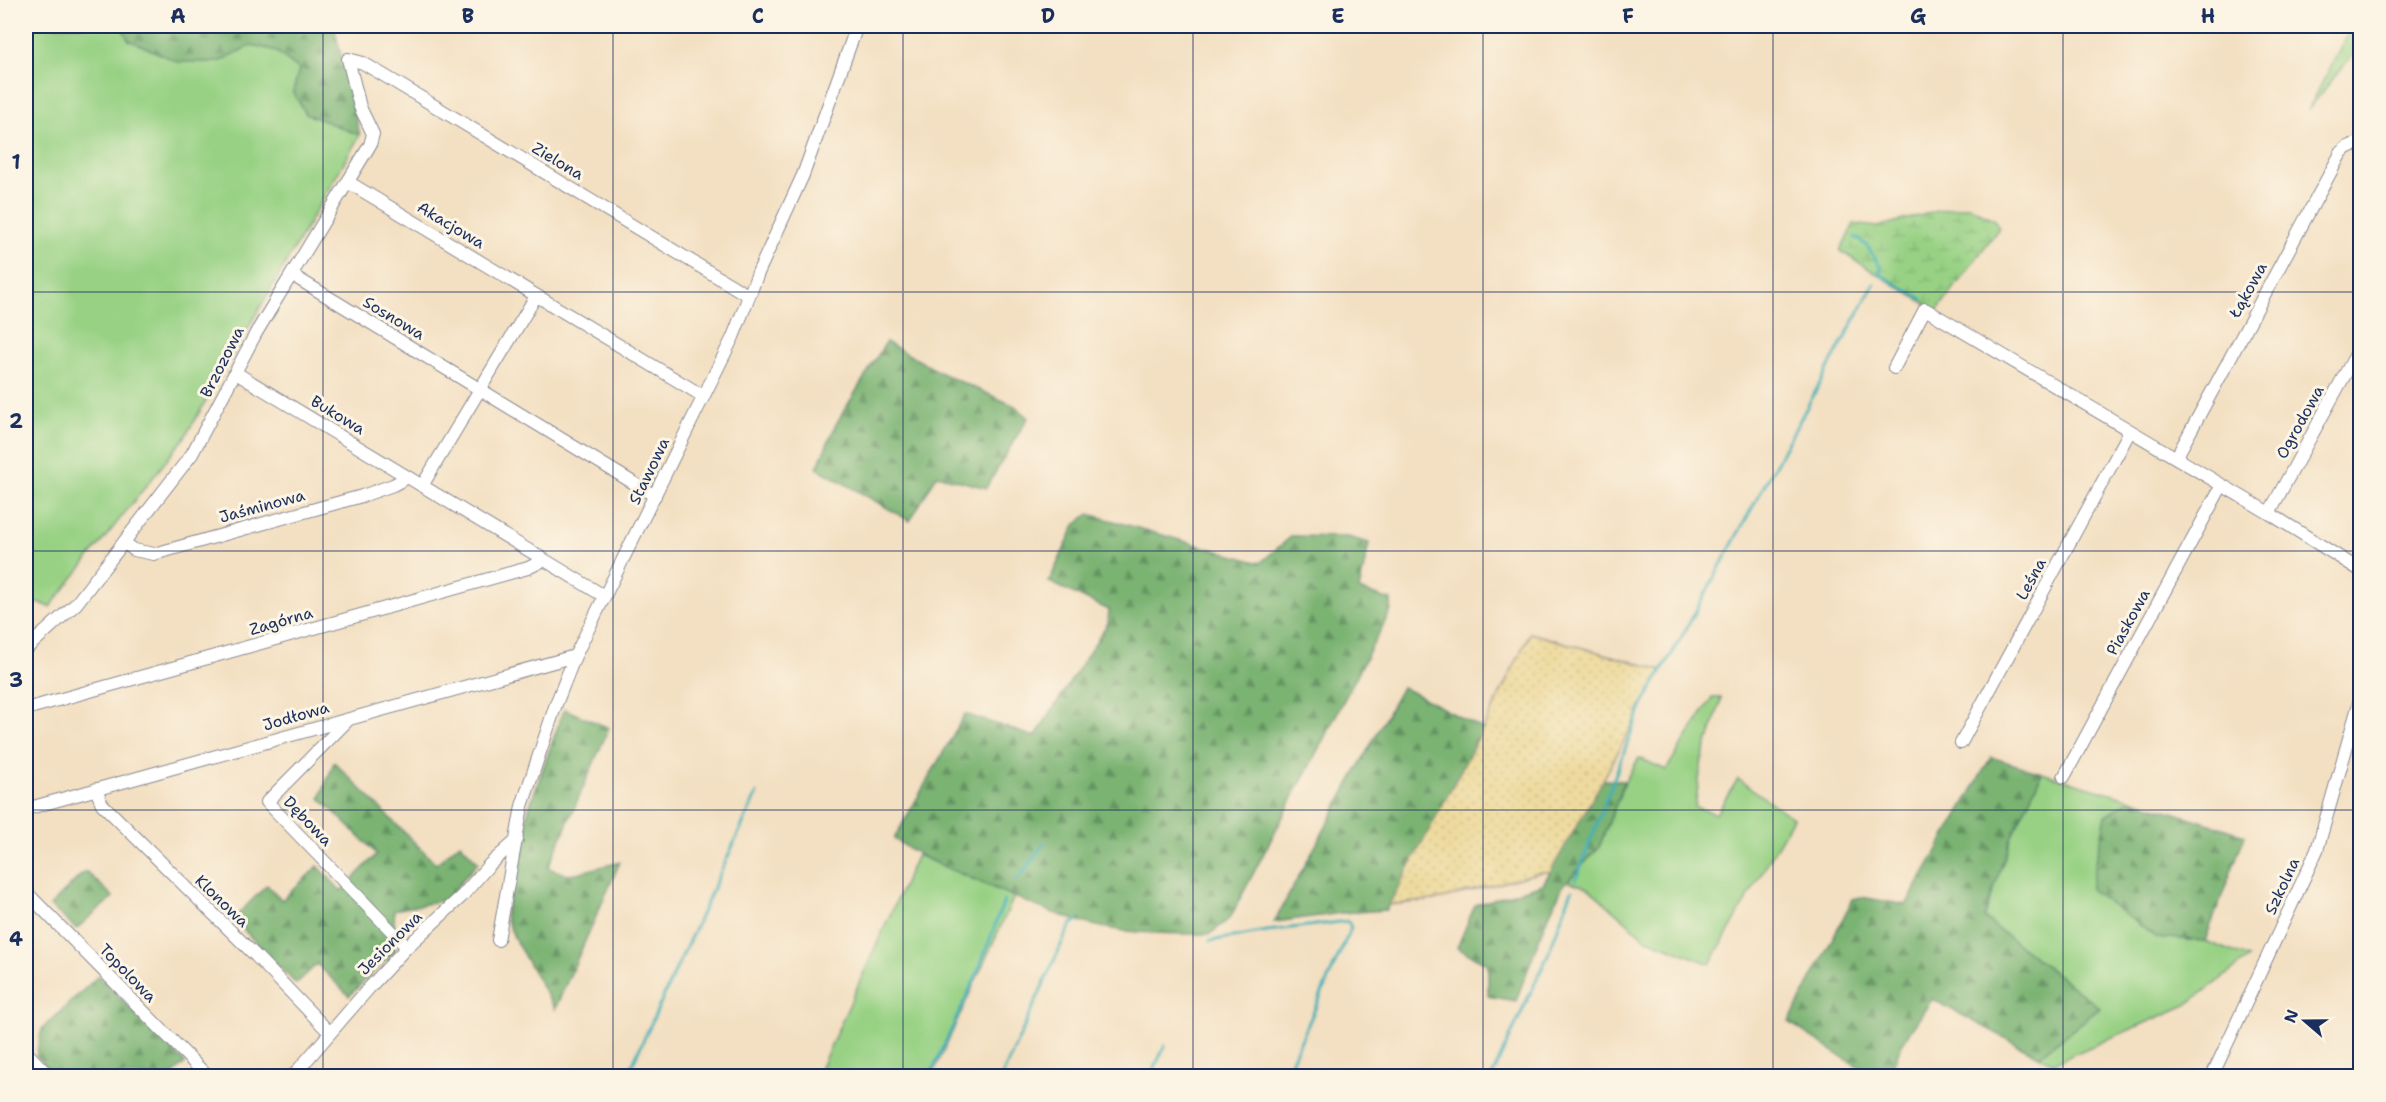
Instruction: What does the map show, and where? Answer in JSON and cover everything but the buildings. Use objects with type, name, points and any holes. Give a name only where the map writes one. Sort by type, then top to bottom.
[{"type":"street","name":"Stawowa","points":[[498,940],[522,806],[556,704],[575,656],[732,337],[803,175],[857,26]]},
{"type":"street","name":"Zielona","points":[[348,58],[363,63],[395,81],[749,296]]},
{"type":"street","name":"Brzozowa","points":[[26,649],[76,604],[192,454],[256,333],[370,145],[373,134],[360,107],[348,58]]},
{"type":"street","name":"Łąkowa","points":[[2176,458],[2341,153],[2346,147],[2358,145]]},
{"type":"street","name":"Akacjowa","points":[[348,182],[704,396]]},
{"type":"street","name":"Sosnowa","points":[[292,275],[655,496]]},
{"type":"street","points":[[422,486],[536,296]]},
{"type":"street","points":[[1894,368],[1925,309],[2361,570]]},
{"type":"street","name":"Ogrodowa","points":[[2269,513],[2361,347]]},
{"type":"street","name":"Bukowa","points":[[236,373],[604,596]]},
{"type":"street","name":"Leśna","points":[[1961,743],[2130,431]]},
{"type":"street","name":"Jaśminowa","points":[[125,543],[134,550],[154,554],[362,496],[408,477]]},
{"type":"street","name":"Piaskowa","points":[[2064,777],[2222,485]]},
{"type":"street","name":"Zagórna","points":[[26,709],[508,573],[544,560]]},
{"type":"street","name":"Jodłowa","points":[[26,808],[575,656]]},
{"type":"street","name":"Szkolna","points":[[2212,1077],[2317,849],[2361,700]]},
{"type":"street","name":"Dębowa","points":[[348,719],[267,802],[407,947]]},
{"type":"street","name":"Klonowa","points":[[96,789],[102,804],[256,956],[330,1033]]},
{"type":"street","name":"Jesionowa","points":[[293,1077],[407,947],[517,840]]},
{"type":"street","name":"Topolowa","points":[[26,892],[207,1077]]},
{"type":"street","points":[[26,1052],[49,1077]]},
{"type":"green space","points":[[26,26],[121,26],[129,40],[218,62],[251,45],[274,50],[299,69],[293,92],[306,114],[360,135],[185,437],[50,607],[38,602],[26,617]]},
{"type":"green space","points":[[121,26],[334,26],[360,135],[306,114],[293,92],[299,69],[274,50],[251,45],[218,62],[178,62],[129,40]]},
{"type":"green space","points":[[2352,26],[2360,26],[2360,46],[2308,110]]},
{"type":"green space","points":[[1968,206],[1994,219],[1999,228],[1937,311],[1840,251],[1854,224],[1877,227],[1937,211]]},
{"type":"green space","points":[[886,342],[943,374],[1015,406],[1028,418],[986,488],[937,475],[910,521],[817,468],[836,424]]},
{"type":"green space","points":[[1089,514],[1260,563],[1292,536],[1348,537],[1369,543],[1359,590],[1391,600],[1391,610],[1230,918],[1210,934],[1118,930],[1081,922],[1028,903],[944,866],[894,839],[965,714],[1035,737],[1108,623],[1109,610],[1049,582],[1075,525]]},
{"type":"green space","points":[[1402,687],[1483,729],[1395,894],[1386,910],[1274,922]]},
{"type":"green space","points":[[1712,698],[1721,698],[1702,759],[1695,807],[1716,814],[1738,779],[1793,818],[1710,964],[1645,938],[1588,888],[1568,881],[1599,847],[1625,781],[1639,758],[1666,770]]},
{"type":"green space","points":[[564,709],[609,728],[548,868],[569,875],[620,862],[555,1009],[516,942],[505,916],[529,808]]},
{"type":"green space","points":[[1991,757],[2042,773],[2011,838],[1984,918],[2100,1008],[2039,1056],[1932,999],[1902,1044],[1888,1076],[1866,1070],[1789,1022],[1853,899],[1861,897],[1906,905]]},
{"type":"green space","points":[[334,762],[436,864],[460,843],[478,862],[446,900],[394,910],[395,951],[349,996],[317,964],[296,984],[233,919],[267,885],[282,900],[318,866],[341,891],[377,854],[320,798]]},
{"type":"green space","points":[[2042,773],[2131,799],[2106,816],[2156,937],[2205,941],[2249,958],[2186,1005],[2054,1063],[2039,1056],[2100,1008],[1984,918],[2011,838]]},
{"type":"green space","points":[[1603,780],[1625,781],[1599,847],[1563,886],[1544,926],[1516,1001],[1488,996],[1488,964],[1457,948],[1475,905],[1543,884]]},
{"type":"green space","points":[[2131,799],[2245,835],[2205,941],[2156,937],[2090,889],[2106,816]]},
{"type":"green space","points":[[917,855],[1014,897],[932,1076],[817,1076]]},
{"type":"green space","points":[[84,872],[87,872],[113,897],[76,929],[50,906]]},
{"type":"green space","points":[[98,976],[185,1063],[171,1076],[56,1076],[36,1056],[42,1029]]},
{"type":"sand","points":[[1530,633],[1662,670],[1550,872],[1541,872],[1442,899],[1389,905],[1483,729]]},
{"type":"waterway","points":[[1855,237],[1867,246],[1881,268],[1879,273]]},
{"type":"waterway","points":[[1879,274],[1922,299]]},
{"type":"waterway","points":[[1576,879],[1641,707],[1874,284]]},
{"type":"waterway","points":[[627,1076],[757,793]]},
{"type":"waterway","points":[[1016,880],[1044,843]]},
{"type":"waterway","points":[[1492,1076],[1547,957],[1572,890]]},
{"type":"waterway","points":[[930,1076],[977,974],[1004,901]]},
{"type":"waterway","points":[[1002,1076],[1066,934],[1072,924],[1078,920]]},
{"type":"waterway","points":[[1210,941],[1348,921],[1351,928],[1285,1076]]},
{"type":"waterway","points":[[1151,1076],[1165,1045]]}]
